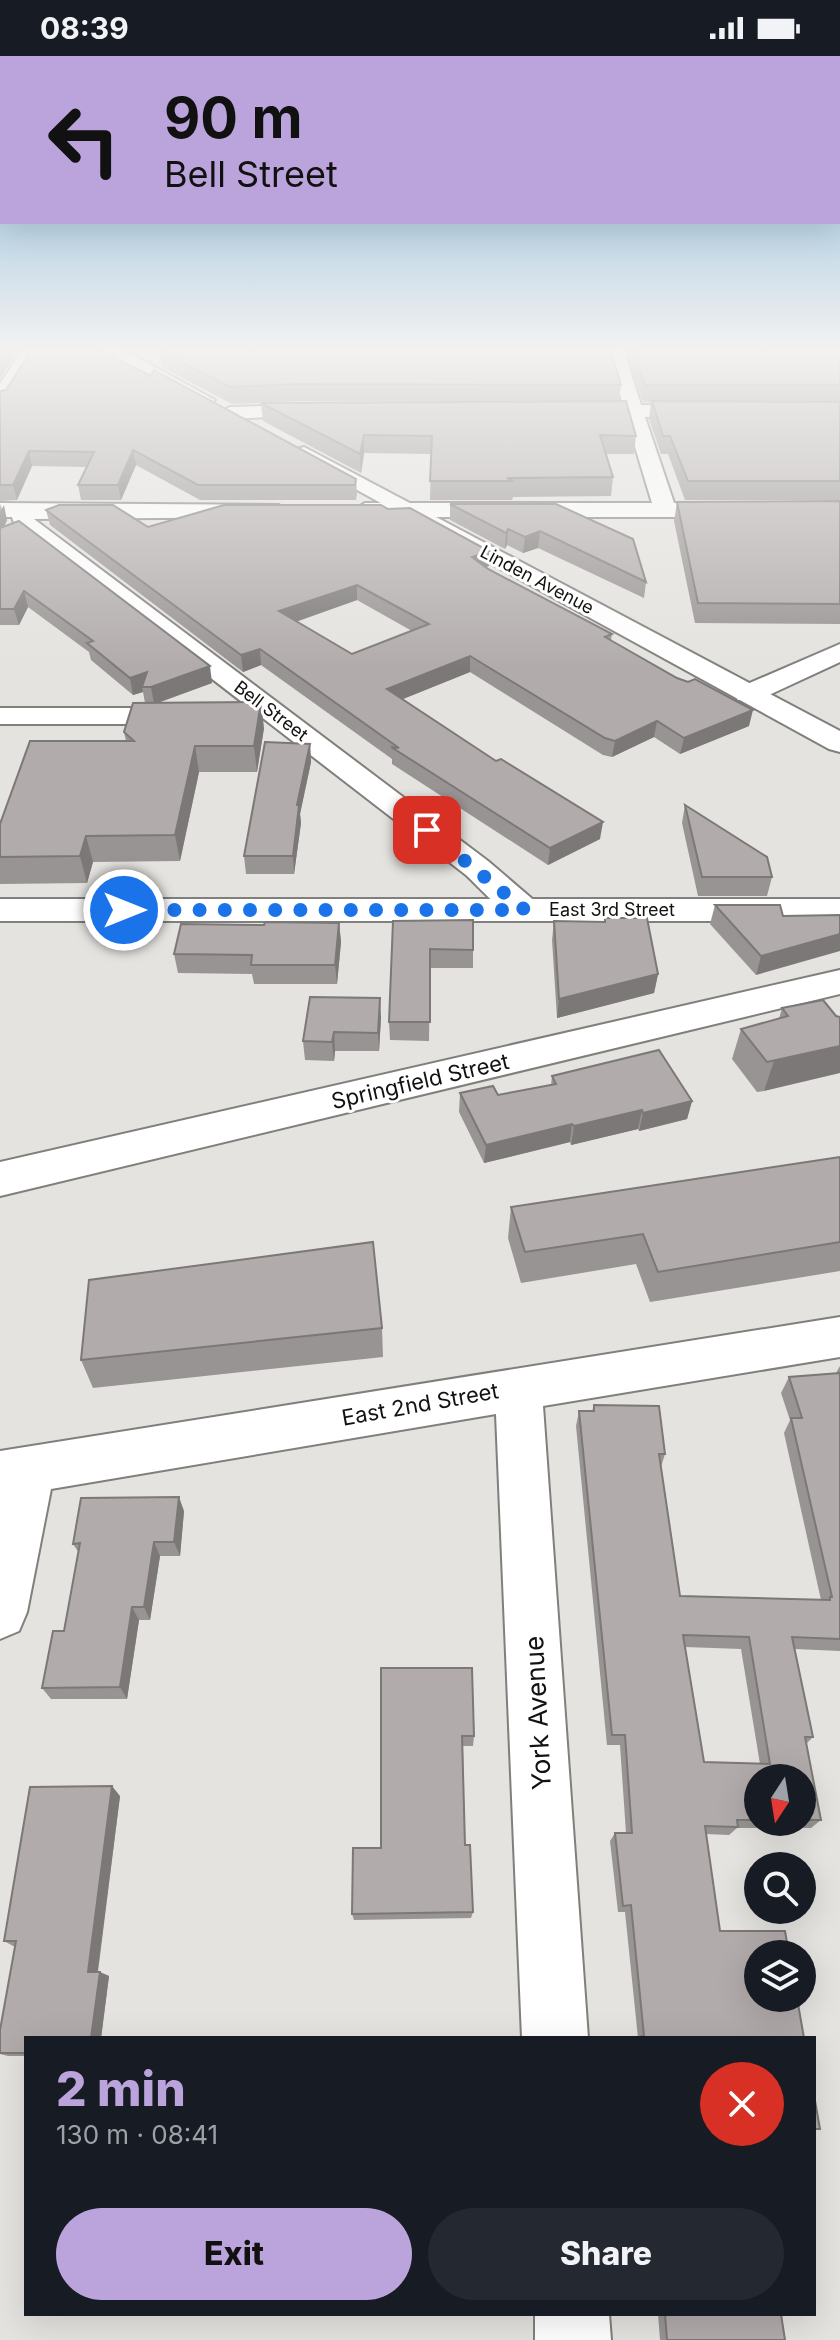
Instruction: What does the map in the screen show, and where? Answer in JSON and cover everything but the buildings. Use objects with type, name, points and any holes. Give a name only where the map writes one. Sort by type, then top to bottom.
[{"type":"main road","name":"Linden Avenue","points":[[305,455],[840,743]]},
{"type":"main road","name":"East 3rd Street","points":[[0,910],[840,910]]},
{"type":"main road","name":"Springfield Street","points":[[0,1179],[822,986]]},
{"type":"street","points":[[647,455],[665,510]]},
{"type":"street","points":[[11,510],[287,510]]},
{"type":"street","name":"Bell Street","points":[[11,510],[477,868],[525,910]]},
{"type":"street","points":[[349,510],[840,510]]},
{"type":"street","points":[[748,694],[840,652]]},
{"type":"street","points":[[0,716],[277,715]]},
{"type":"street","points":[[822,986],[831,1024]]},
{"type":"street","name":"East 2nd Street","points":[[15,1472],[840,1337]]},
{"type":"street","name":"York Avenue","points":[[518,1388],[555,2036]]},
{"type":"street","points":[[0,1612],[15,1472]]},
{"type":"street","points":[[572,2316],[573,2340]]},
{"type":"route","points":[[124,910],[525,910],[427,830]]}]
